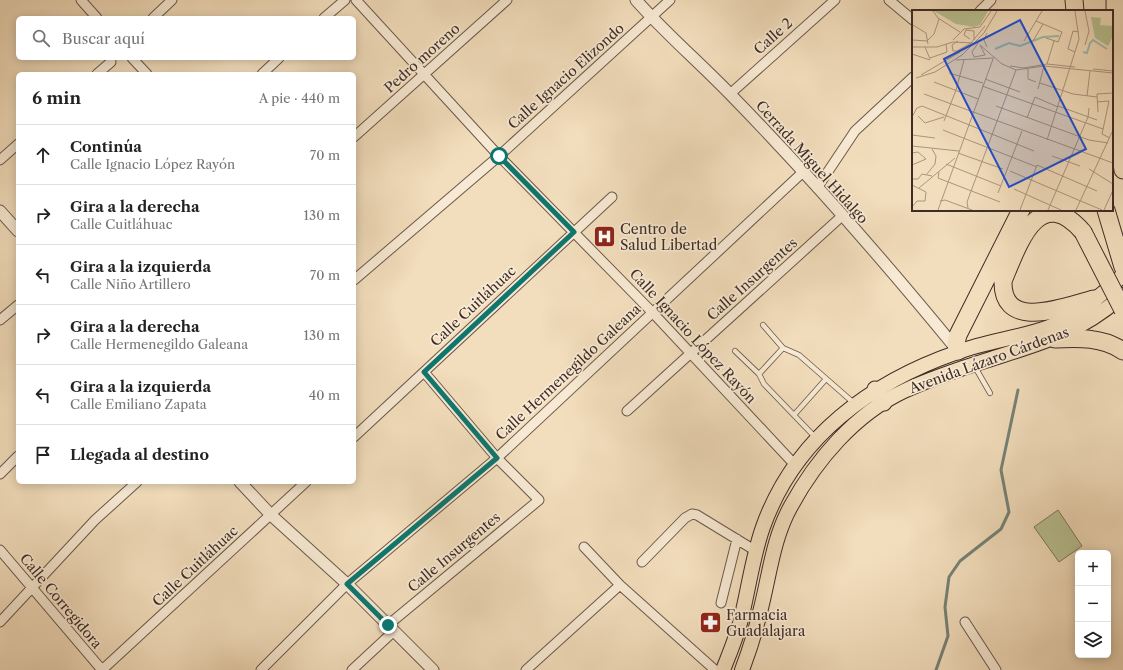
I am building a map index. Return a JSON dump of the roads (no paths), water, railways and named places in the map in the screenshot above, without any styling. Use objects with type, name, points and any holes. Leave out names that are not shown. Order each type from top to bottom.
[{"type":"highway","points":[[1074,0],[1075,10]]},
{"type":"highway","points":[[1115,0],[1116,121],[1123,170]]},
{"type":"highway","points":[[958,351],[956,343],[958,335],[1020,211]]},
{"type":"highway","points":[[1106,211],[1123,267]]},
{"type":"highway","points":[[1094,299],[1042,313],[1027,312],[1016,308],[1007,300],[1003,288],[1003,281],[1026,228],[1037,218],[1049,214],[1062,215],[1073,220],[1083,232],[1120,303]]},
{"type":"highway","points":[[1055,338],[1098,340],[1115,346],[1123,352]]},
{"type":"highway","points":[[875,389],[884,403]]},
{"type":"main road","name":"Avenida Lázaro Cárdenas","points":[[723,670],[742,617],[756,550],[774,500],[795,465],[817,439],[855,404],[875,389],[958,351],[1048,327],[1074,315],[1109,288],[1123,275]]},
{"type":"main road","name":"Avenida Lázaro Cárdenas","points":[[742,670],[762,606],[781,526],[790,506],[802,486],[831,448],[850,429],[884,403],[923,383],[974,364],[1055,338],[1084,325],[1120,303]]},
{"type":"street","points":[[81,0],[95,16]]},
{"type":"street","points":[[154,16],[172,0]]},
{"type":"street","points":[[326,16],[344,0]]},
{"type":"street","name":"Calle Ignacio López Rayón","points":[[356,0],[499,156],[653,313],[795,465]]},
{"type":"street","name":"Pedro moreno","points":[[356,135],[507,0]]},
{"type":"street","name":"Cerrada Miguel Hidalgo","points":[[636,0],[651,18],[730,94],[803,172],[958,351]]},
{"type":"street","name":"Calle Ignacio Elizondo","points":[[356,278],[499,156],[670,0]]},
{"type":"street","name":"Calle 2","points":[[730,94],[835,0]]},
{"type":"street","points":[[889,0],[912,19]]},
{"type":"street","points":[[981,10],[991,0]]},
{"type":"street","points":[[134,60],[144,72]]},
{"type":"street","points":[[264,72],[278,60]]},
{"type":"street","points":[[99,72],[111,62]]},
{"type":"street","points":[[817,188],[855,131],[912,78]]},
{"type":"street","points":[[0,160],[16,146]]},
{"type":"street","name":"Calle Hermenegildo Galeana","points":[[261,670],[347,584],[497,458],[803,172]]},
{"type":"street","name":"Calle Cuitláhuac","points":[[356,435],[612,197]]},
{"type":"street","points":[[0,211],[16,229]]},
{"type":"street","name":"Calle Insurgentes","points":[[627,411],[842,216]]},
{"type":"street","points":[[0,320],[16,307]]},
{"type":"street","points":[[424,372],[497,458]]},
{"type":"street","points":[[0,474],[16,458]]},
{"type":"street","name":"Calle Insurgentes","points":[[352,670],[391,628],[539,500],[497,458]]},
{"type":"street","points":[[0,622],[30,588],[95,520],[135,484]]},
{"type":"street","points":[[242,484],[270,515],[347,584],[433,670]]},
{"type":"street","name":"Calle Cuitláhuac","points":[[102,670],[304,484]]},
{"type":"street","points":[[642,562],[686,518],[692,514],[697,515],[756,550]]},
{"type":"street","points":[[721,602],[737,539]]},
{"type":"street","points":[[584,547],[620,585],[715,670]]},
{"type":"street","name":"Calle Corregidora","points":[[0,550],[30,588],[102,670]]},
{"type":"street","points":[[526,670],[620,585]]},
{"type":"street","points":[[965,622],[996,670]]},
{"type":"lane","points":[[763,325],[783,348],[799,355],[855,404]]},
{"type":"lane","points":[[759,374],[783,348]]},
{"type":"lane","points":[[735,351],[759,374],[764,384],[817,439]]},
{"type":"lane","points":[[974,364],[990,393]]},
{"type":"lane","points":[[794,415],[826,379]]},
{"type":"waterway","points":[[936,670],[948,636],[945,607],[949,577],[960,561],[1001,529],[1009,512],[1001,470],[1018,390]]},
{"type":"place","name":"Centro de Salud Libertad","points":[[605,237]]},
{"type":"place","name":"Farmacia Guadalajara","points":[[710,623]]}]
